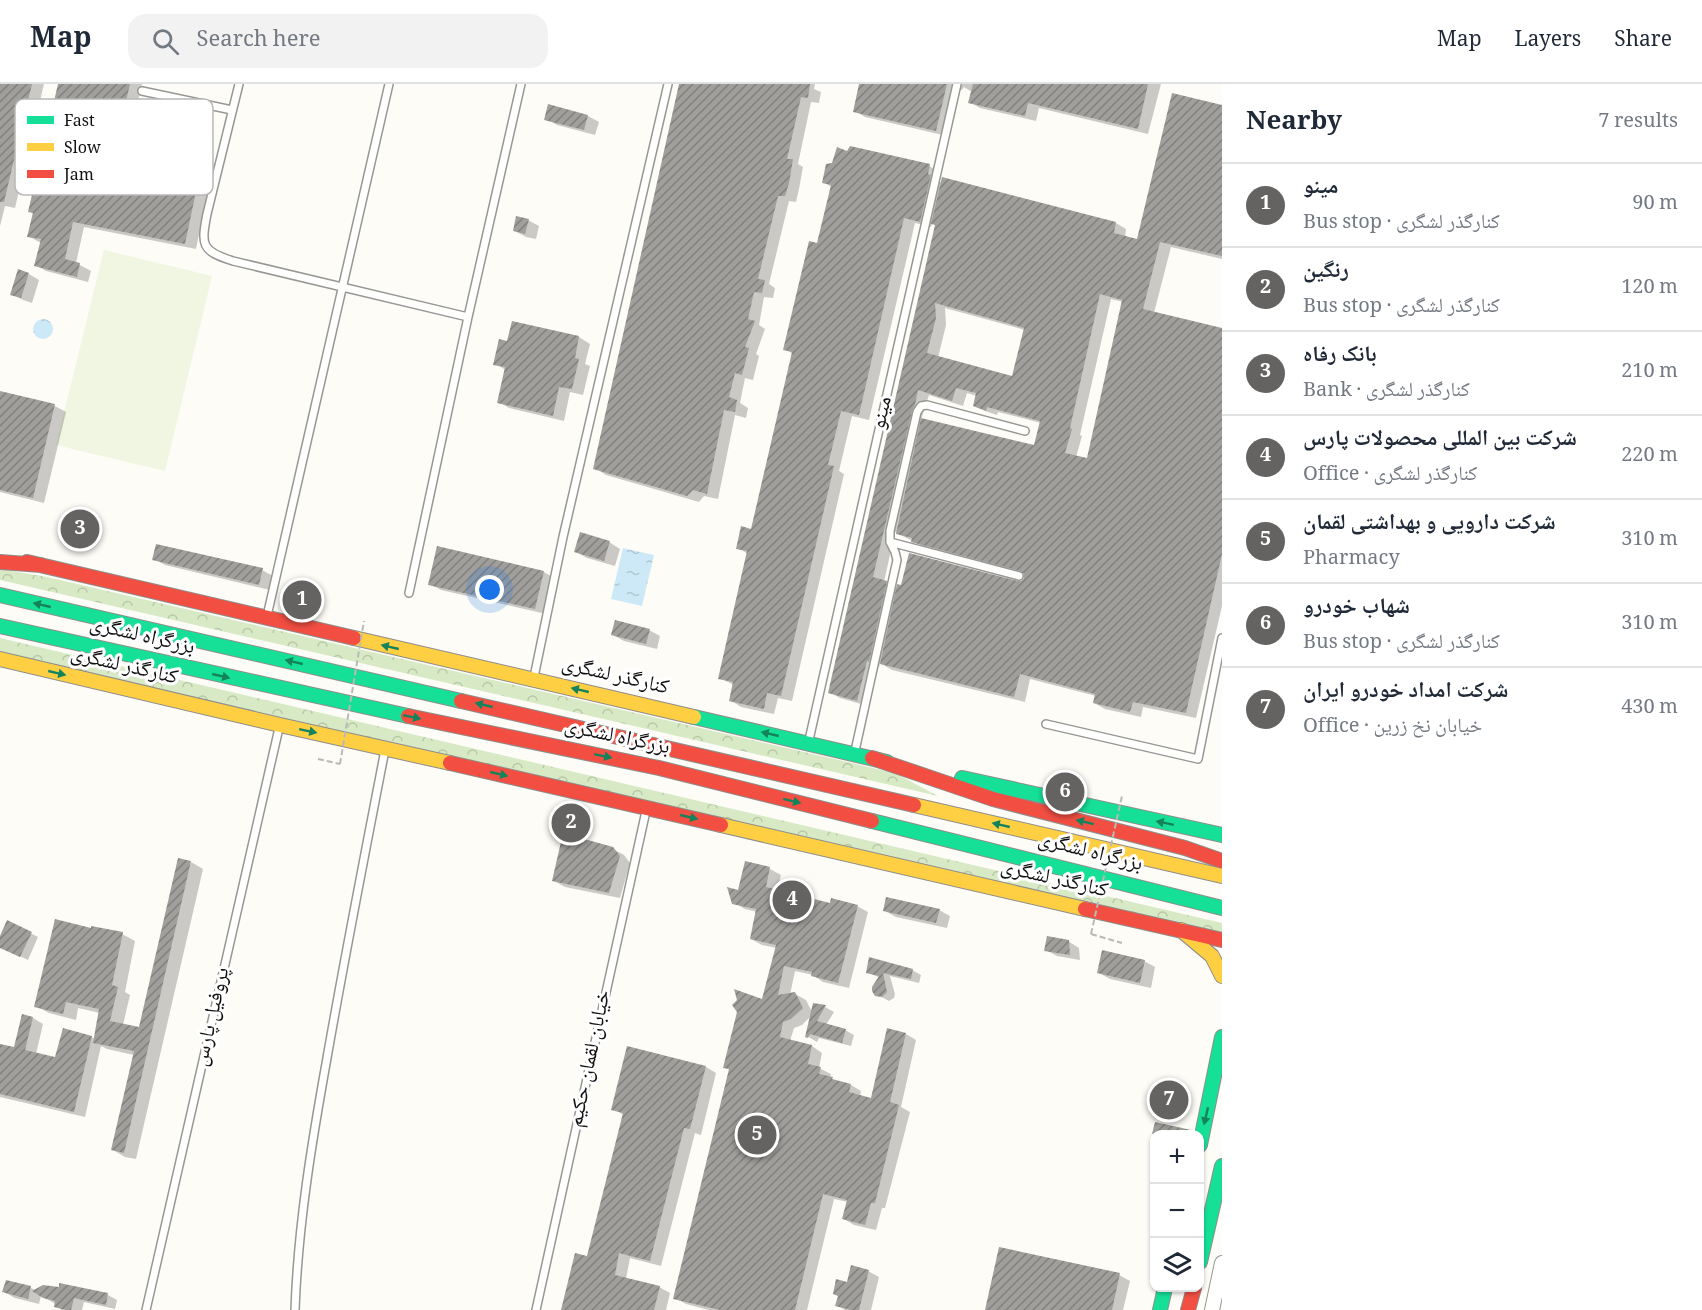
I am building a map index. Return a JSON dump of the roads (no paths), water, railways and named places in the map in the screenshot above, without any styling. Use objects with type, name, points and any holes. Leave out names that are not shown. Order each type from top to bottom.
[{"type":"main road","name":"کنارگذر لشگری","points":[[0,555],[854,754],[1222,835]]},
{"type":"main road","points":[[0,562],[41,565]]},
{"type":"main road","name":"بزرگراه لشگری","points":[[0,595],[1222,876]]},
{"type":"main road","name":"بزرگراه لشگری","points":[[0,626],[325,699],[659,768],[1222,908]]},
{"type":"main road","name":"کنارگذر لشگری","points":[[0,659],[1222,940]]},
{"type":"main road","points":[[872,758],[993,799],[1185,848],[1222,861]]},
{"type":"main road","points":[[1181,930],[1212,957],[1222,976]]},
{"type":"main road","points":[[1203,1130],[1222,1036]]},
{"type":"main road","points":[[1213,1087],[1222,1059]]},
{"type":"main road","points":[[1204,1245],[1222,1166]]},
{"type":"main road","points":[[1160,1310],[1165,1292]]},
{"type":"main road","points":[[1188,1310],[1193,1292]]},
{"type":"street","points":[[1212,1310],[1222,1263]]},
{"type":"lane","points":[[213,189],[239,84]]},
{"type":"lane","points":[[266,618],[389,84]]},
{"type":"lane","points":[[408,593],[521,84]]},
{"type":"lane","points":[[533,679],[563,537],[668,84]]},
{"type":"lane","name":"مینو","points":[[808,743],[957,84]]},
{"type":"lane","points":[[142,91],[180,99]]},
{"type":"lane","points":[[213,106],[232,110]]},
{"type":"lane","points":[[212,195],[203,243],[217,256],[468,317]]},
{"type":"lane","points":[[854,754],[897,560],[890,542],[890,531],[917,412],[921,406],[927,405],[1025,431]]},
{"type":"lane","points":[[890,542],[1019,576]]},
{"type":"lane","points":[[1046,724],[1198,759],[1222,638]]},
{"type":"lane","name":"پروفیل پارس","points":[[146,1310],[280,725]]},
{"type":"lane","points":[[295,1310],[297,1264],[314,1129],[344,958],[386,748]]},
{"type":"lane","name":"خیابان لقمان حکیم","points":[[536,1310],[647,808]]},
{"type":"water","points":[[43,319],[50,322],[53,329],[50,336],[43,339],[36,336],[33,329],[36,322]]},
{"type":"water","points":[[623,548],[654,555],[642,606],[611,599]]},
{"type":"place","name":"بانک رفاه","points":[[80,529]]},
{"type":"place","name":"مینو","points":[[302,600]]},
{"type":"place","name":"شهاب خودرو","points":[[1065,792]]},
{"type":"place","name":"رنگین","points":[[571,823]]},
{"type":"place","name":"شرکت بین المللی محصولات پارس","points":[[792,900]]},
{"type":"place","name":"شرکت امداد خودرو ایران","points":[[1169,1100]]},
{"type":"place","name":"شرکت دارویی و بهداشتی لقمان","points":[[757,1135]]}]
